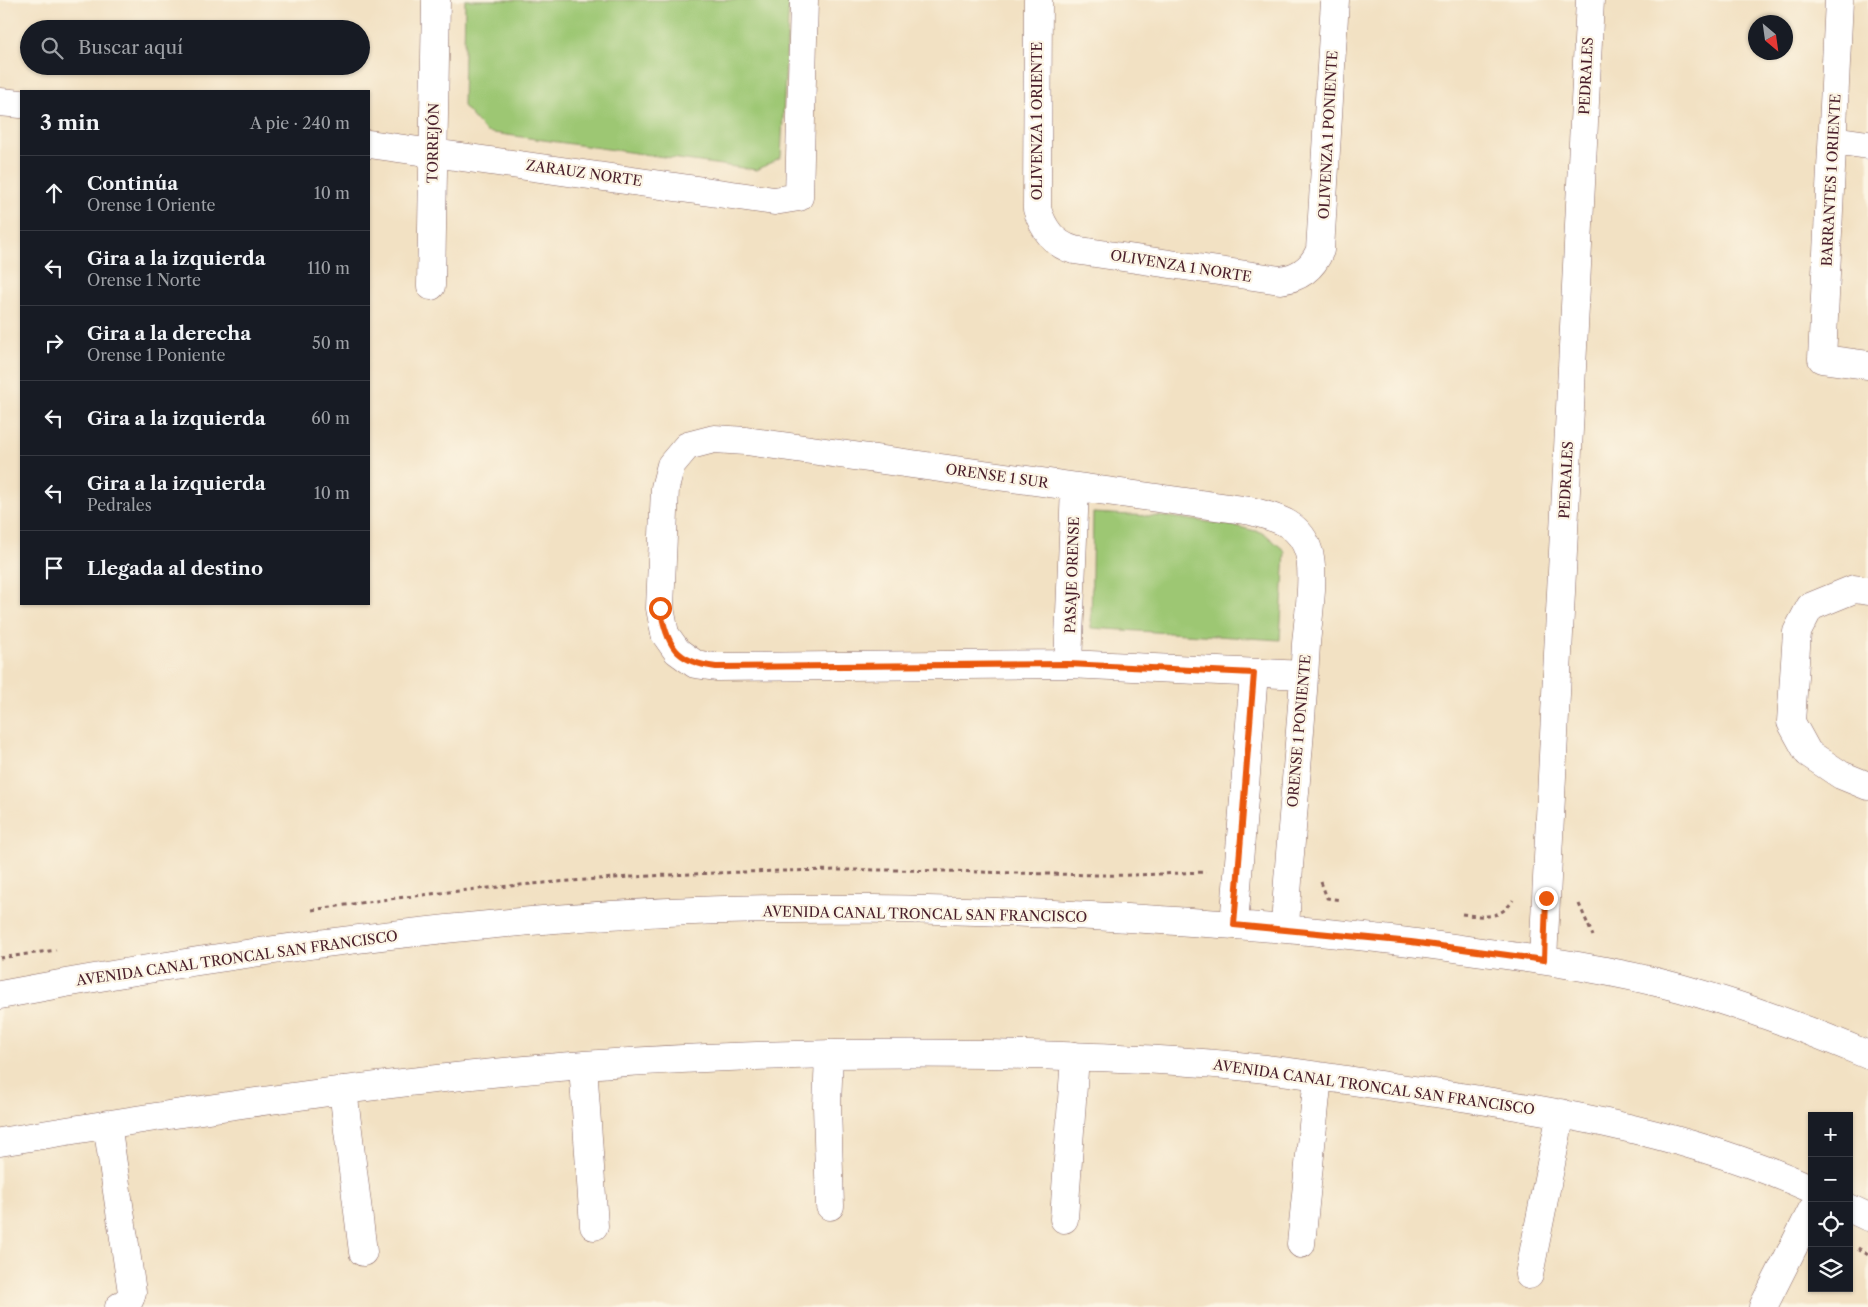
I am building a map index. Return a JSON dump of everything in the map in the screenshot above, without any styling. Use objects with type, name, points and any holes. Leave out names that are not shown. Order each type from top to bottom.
[{"type":"street","name":"TORREJÓN","points":[[431,286],[436,0]]},
{"type":"street","name":"ZARAUZ NORTE","points":[[370,144],[432,151],[774,201],[799,197],[804,0]]},
{"type":"street","name":"OLIVENZA 1 ORIENTE","points":[[1038,0],[1037,208],[1044,227],[1053,238]]},
{"type":"street","name":"OLIVENZA 1 PONIENTE","points":[[1310,266],[1320,250],[1322,235],[1335,0]]},
{"type":"street","name":"PEDRALES","points":[[1544,960],[1590,0]]},
{"type":"street","name":"BARRANTES 1 ORIENTE","points":[[1839,0],[1822,359],[1868,365]]},
{"type":"street","points":[[0,102],[20,104]]},
{"type":"street","points":[[1833,140],[1868,145]]},
{"type":"street","name":"OLIVENZA 1 NORTE","points":[[1053,238],[1058,243],[1074,250],[1280,280],[1301,274],[1310,266]]},
{"type":"street","name":"ORENSE 1 SUR","points":[[1068,664],[716,667],[695,664],[677,651],[666,634],[660,608],[665,498],[671,465],[687,446],[714,439],[746,442],[1252,511],[1284,519],[1301,536]]},
{"type":"street","name":"PASAJE ORENSE","points":[[1068,664],[1075,487]]},
{"type":"street","name":"ORENSE 1 PONIENTE","points":[[1286,928],[1288,870],[1304,675],[1310,573],[1309,553],[1301,536]]},
{"type":"street","points":[[1868,591],[1854,589],[1810,607],[1797,632],[1791,722],[1808,753],[1841,775],[1868,786]]},
{"type":"street","points":[[1068,664],[1304,675]]},
{"type":"street","points":[[1234,925],[1254,673]]},
{"type":"street","name":"AVENIDA CANAL TRONCAL SAN FRANCISCO","points":[[0,995],[90,978],[353,938],[559,919],[694,913],[925,911],[1078,915],[1286,928],[1411,942],[1544,960],[1612,972],[1679,988],[1787,1022],[1868,1055]]},
{"type":"street","name":"AVENIDA CANAL TRONCAL SAN FRANCISCO","points":[[0,1142],[106,1124],[343,1090],[583,1065],[706,1057],[829,1054],[1075,1056],[1237,1066],[1501,1102],[1625,1127],[1720,1153],[1808,1187]]},
{"type":"street","points":[[829,1054],[827,1106],[830,1206]]},
{"type":"street","points":[[1064,1219],[1075,1056]]},
{"type":"street","points":[[583,1065],[594,1226]]},
{"type":"street","points":[[1301,1244],[1318,1076]]},
{"type":"street","points":[[343,1090],[363,1252]]},
{"type":"street","points":[[1529,1275],[1561,1113]]},
{"type":"street","points":[[106,1124],[132,1292],[130,1299],[119,1307]]},
{"type":"street","points":[[1853,1210],[1868,1217]]},
{"type":"street","points":[[1763,1307],[1808,1218]]},
{"type":"path","points":[[1288,870],[1315,869],[1328,898],[1347,900]]},
{"type":"path","points":[[1461,914],[1490,918],[1509,908],[1516,895]]},
{"type":"green space","points":[[465,0],[789,0],[781,157],[757,170],[486,132],[463,106]]},
{"type":"green space","points":[[1093,513],[1169,517],[1231,525],[1264,533],[1285,551],[1280,640],[1091,628]]},
{"type":"route","points":[[660,608],[666,634],[677,651],[695,664],[716,667],[1068,664],[1254,673],[1234,925],[1286,928],[1411,942],[1544,960],[1546,898]]}]
